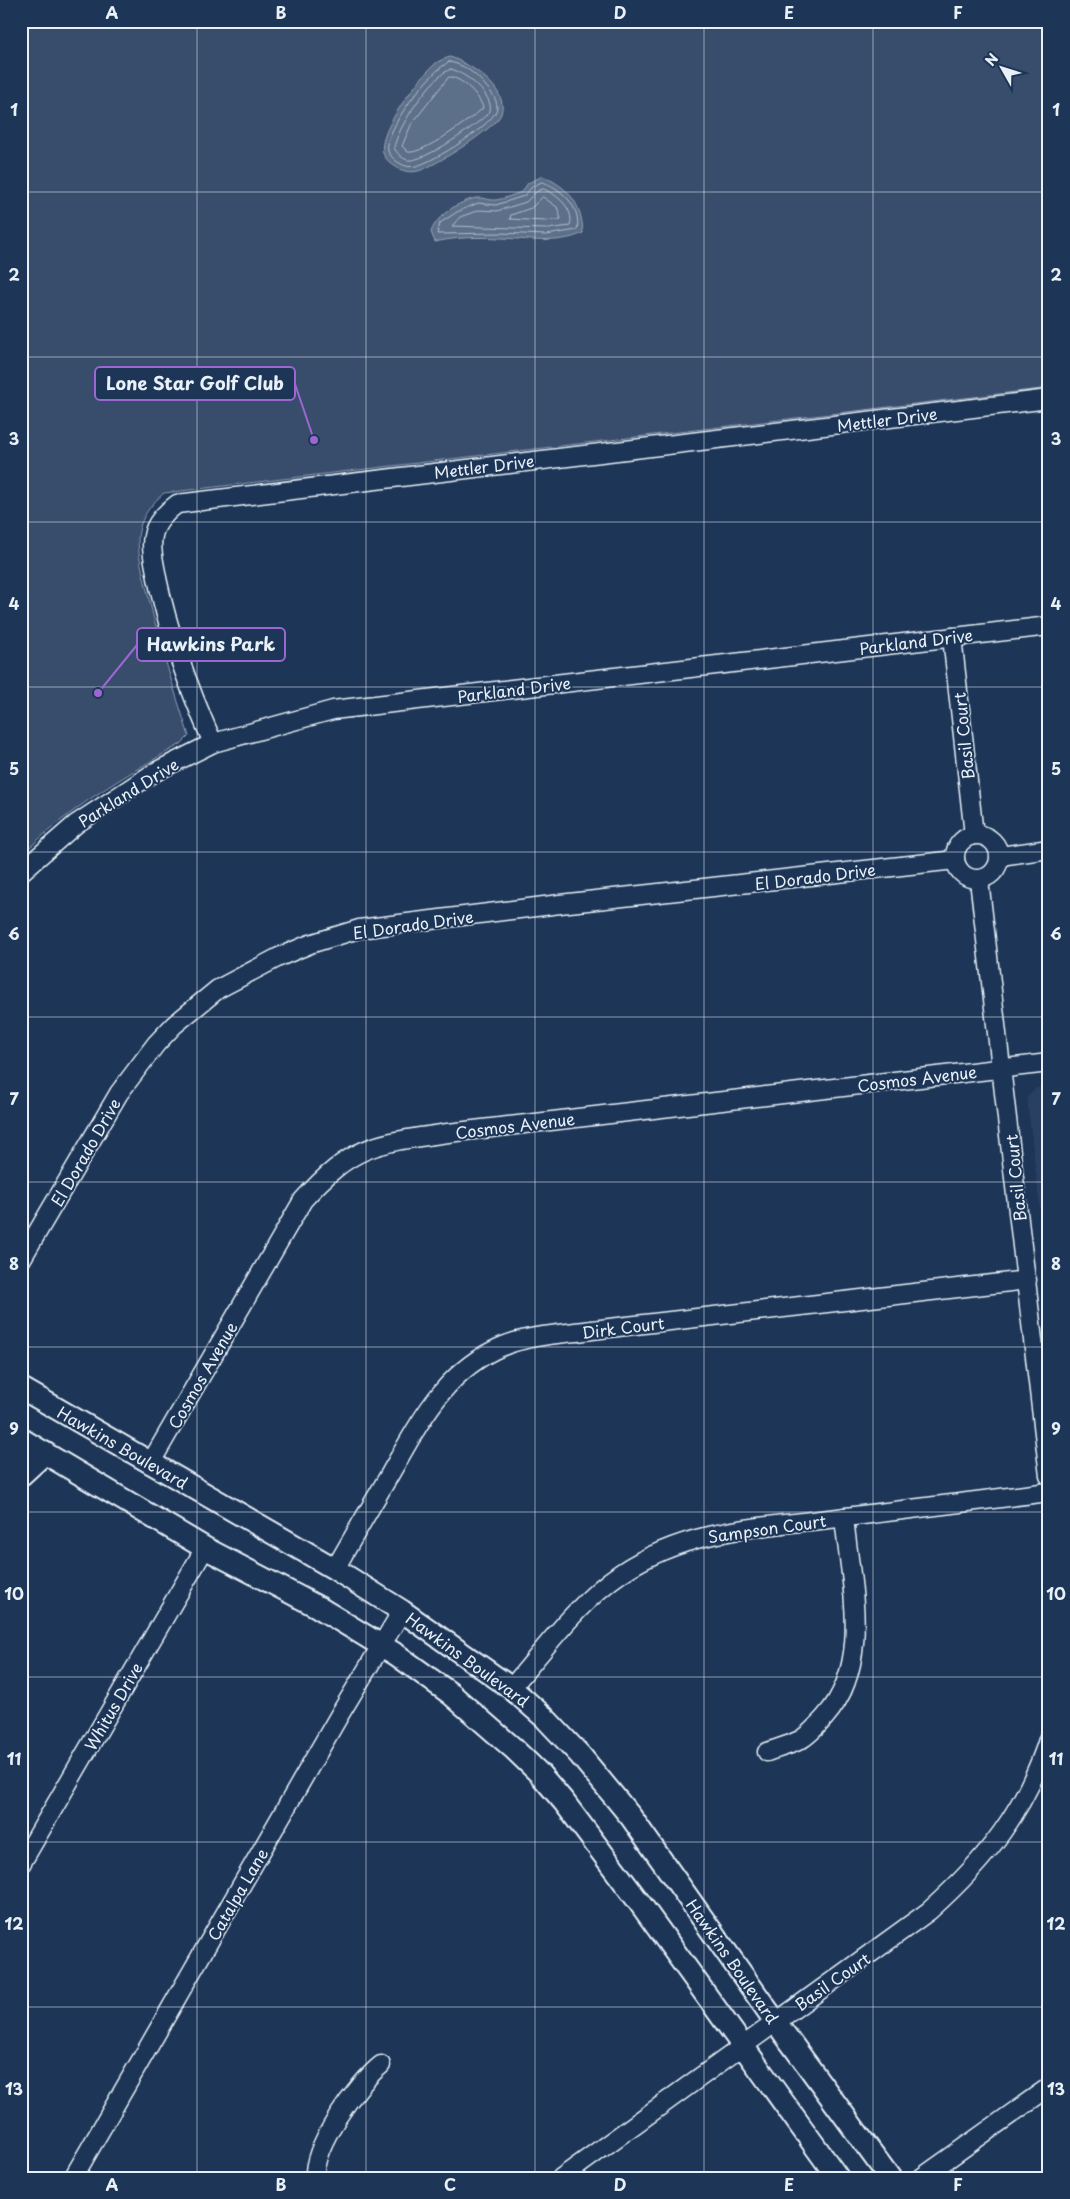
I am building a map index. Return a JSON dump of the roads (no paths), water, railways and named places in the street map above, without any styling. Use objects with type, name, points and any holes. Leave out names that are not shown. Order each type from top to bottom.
[{"type":"main road","name":"Hawkins Boulevard","points":[[21,1388],[335,1569],[402,1611],[511,1688],[544,1717],[580,1756],[631,1817],[775,2021],[890,2178]]},
{"type":"main road","points":[[21,1439],[205,1548],[302,1598],[382,1646],[451,1694],[540,1774],[639,1902],[838,2178]]},
{"type":"main road","points":[[21,1475],[45,1453]]},
{"type":"street","name":"Mettler Drive","points":[[214,743],[177,657],[153,558],[152,537],[169,510],[177,504],[1049,400]]},
{"type":"street","name":"Parkland Drive","points":[[21,872],[76,824],[155,772],[214,743],[333,710],[1049,626]]},
{"type":"street","name":"Basil Court","points":[[952,637],[974,835]]},
{"type":"street","points":[[974,835],[983,836],[991,840],[1000,856],[994,872],[979,880],[963,875],[955,860],[959,844],[974,835]]},
{"type":"street","points":[[1000,856],[1049,849]]},
{"type":"street","name":"El Dorado Drive","points":[[21,1260],[119,1092],[156,1044],[174,1025],[218,989],[280,957],[310,944],[360,929],[560,904],[955,860]]},
{"type":"street","name":"Basil Court","points":[[979,880],[1027,1280],[1046,1418],[1049,1476]]},
{"type":"street","name":"Cosmos Avenue","points":[[150,1464],[303,1200],[324,1177],[369,1147],[385,1142],[448,1133],[1049,1063]]},
{"type":"street","name":"Dirk Court","points":[[335,1569],[430,1404],[463,1370],[483,1355],[504,1345],[527,1339],[592,1330],[1027,1280]]},
{"type":"street","name":"Sampson Court","points":[[511,1688],[593,1595],[621,1573],[683,1542],[718,1532],[1049,1492]]},
{"type":"street","points":[[767,1752],[800,1740],[816,1727],[831,1710],[852,1665],[855,1618],[844,1517]]},
{"type":"street","name":"Whitus Drive","points":[[21,1864],[205,1548]]},
{"type":"street","name":"Catalpa Lane","points":[[72,2178],[340,1714],[402,1611]]},
{"type":"street","name":"Basil Court","points":[[561,2178],[929,1911],[961,1882],[991,1848],[1016,1813],[1042,1759],[1049,1737]]},
{"type":"street","points":[[315,2178],[315,2166],[321,2148],[355,2090],[381,2065]]},
{"type":"street","points":[[921,2178],[1049,2086]]},
{"type":"water","points":[[450,57],[467,65],[486,78],[500,95],[501,114],[489,128],[454,152],[424,169],[407,172],[394,166],[384,156],[383,143],[386,132],[401,105],[420,80],[436,63]]},
{"type":"water","points":[[543,176],[560,186],[577,205],[583,233],[574,237],[554,240],[476,238],[435,242],[431,232],[434,226],[443,215],[455,206],[476,198],[494,200],[506,198],[522,192],[528,183]]},
{"type":"place","name":"Lone Star Golf Club","points":[[314,440]]},
{"type":"place","name":"Hawkins Park","points":[[98,693]]}]
